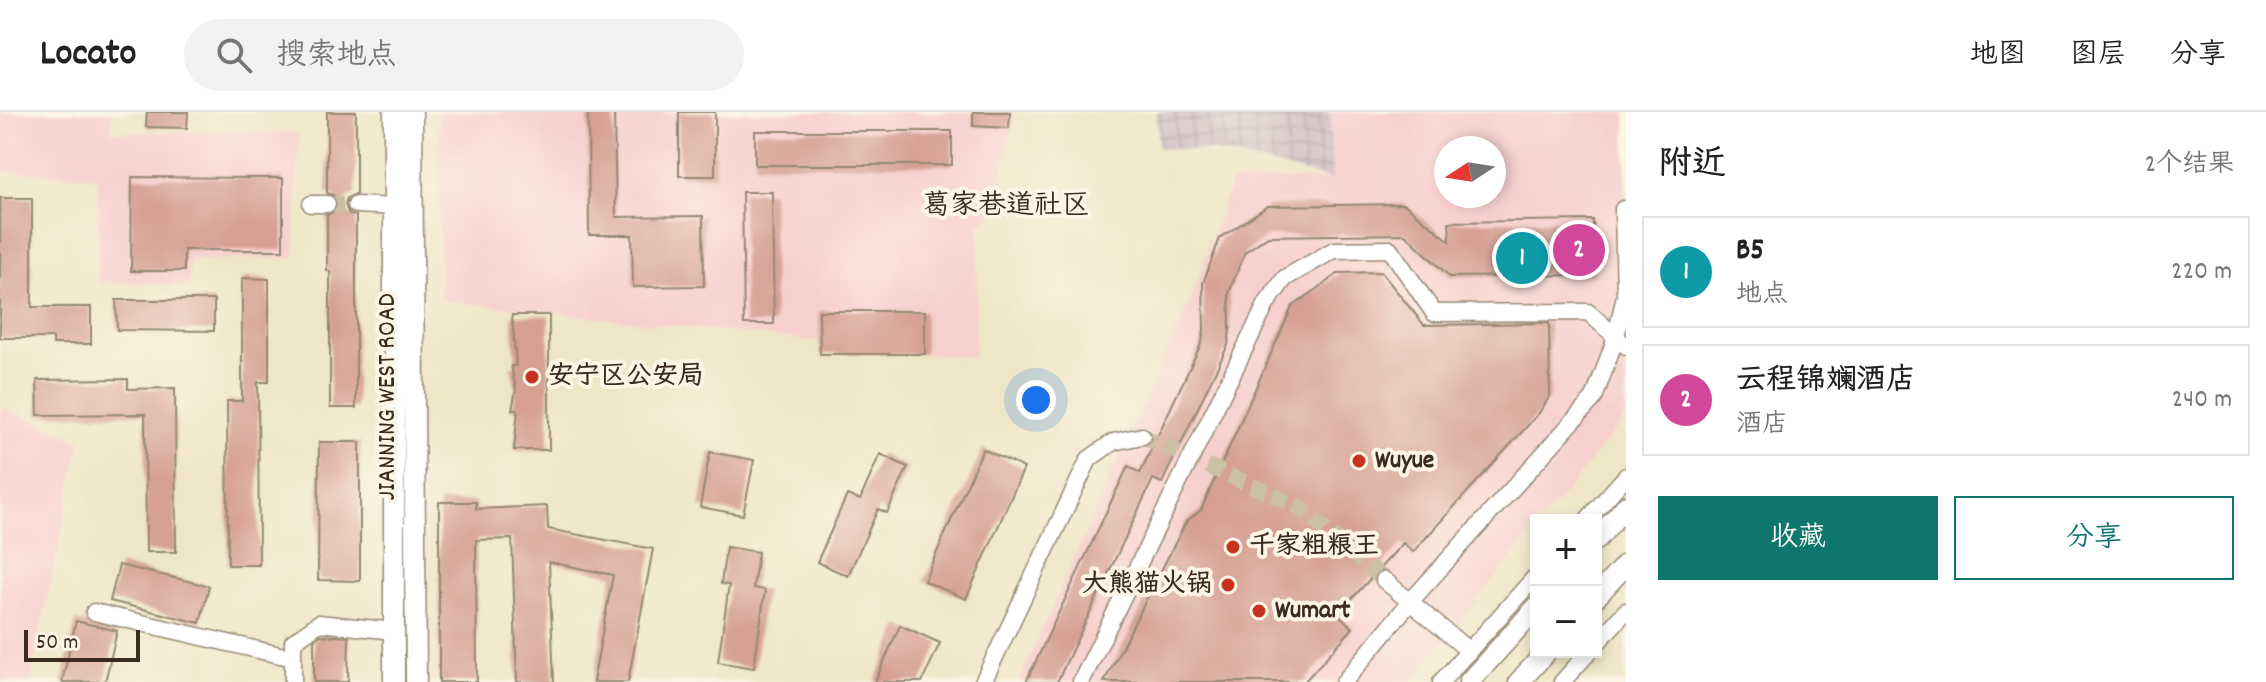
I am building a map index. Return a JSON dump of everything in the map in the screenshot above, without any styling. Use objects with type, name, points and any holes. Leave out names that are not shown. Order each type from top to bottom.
[{"type":"main road","name":"JIANNING WEST ROAD","points":[[394,112],[394,682]]},
{"type":"main road","name":"JIANNING WEST ROAD","points":[[412,112],[416,682]]},
{"type":"main road","points":[[1602,533],[1626,506]]},
{"type":"main road","points":[[1602,590],[1626,564]]},
{"type":"main road","points":[[1469,682],[1530,615]]},
{"type":"main road","points":[[1519,682],[1541,658]]},
{"type":"street","points":[[356,205],[394,207]]},
{"type":"street","points":[[1344,682],[1410,602],[1594,398],[1621,341],[1625,295],[1623,209]]},
{"type":"street","points":[[1081,682],[1267,303],[1285,278],[1334,250],[1390,249],[1434,313],[1588,312],[1621,341]]},
{"type":"street","points":[[983,682],[1089,459],[1113,442],[1142,436]]},
{"type":"street","points":[[1592,514],[1626,476]]},
{"type":"street","points":[[1384,580],[1469,651]]},
{"type":"street","points":[[1441,682],[1530,583]]},
{"type":"street","points":[[1602,637],[1626,611]]},
{"type":"street","points":[[94,612],[293,658]]},
{"type":"street","points":[[293,682],[293,642],[319,623],[394,631]]},
{"type":"street","points":[[1562,682],[1584,658]]},
{"type":"shaded area","points":[[0,112],[112,112],[112,132],[299,132],[295,258],[190,260],[189,285],[97,282],[98,177],[0,171]]},
{"type":"shaded area","points":[[439,112],[1015,112],[994,215],[980,223],[974,356],[957,357],[440,300]]},
{"type":"shaded area","points":[[1157,112],[1330,112],[1332,179],[1213,151],[1158,148]]},
{"type":"shaded area","points":[[1330,112],[1626,112],[1626,417],[1548,514],[1530,514],[1530,535],[1411,682],[1018,682],[1191,299],[1231,181],[1331,179]]},
{"type":"shaded area","points":[[0,406],[81,441],[30,682],[0,682]]},
{"type":"building","points":[[147,112],[188,112],[187,128],[146,127]]},
{"type":"building","points":[[327,112],[356,112],[356,194],[347,198],[345,205],[349,214],[356,216],[356,408],[330,408],[327,215],[336,210],[338,203],[333,195],[327,193]]},
{"type":"building","points":[[588,112],[614,112],[616,217],[703,216],[704,286],[633,287],[632,235],[589,235]]},
{"type":"building","points":[[679,112],[715,112],[715,176],[679,176]]},
{"type":"building","points":[[973,112],[1010,112],[1009,128],[973,126]]},
{"type":"building","points":[[755,131],[952,131],[952,165],[755,165]]},
{"type":"building","points":[[132,177],[283,178],[283,250],[184,250],[184,271],[131,271]]},
{"type":"building","points":[[742,192],[772,192],[774,324],[744,324]]},
{"type":"building","points":[[0,198],[32,198],[32,307],[91,307],[91,344],[53,344],[53,338],[0,338]]},
{"type":"building","points":[[1404,204],[1450,241],[1449,222],[1593,220],[1594,275],[1450,277],[1405,234],[1268,236],[1245,252],[1229,293],[1228,345],[1162,483],[1153,479],[1057,682],[1026,682],[1128,466],[1140,473],[1202,342],[1203,283],[1220,238],[1268,206]]},
{"type":"building","name":"Wuyue","points":[[1381,272],[1424,325],[1549,323],[1550,396],[1539,413],[1413,552],[1403,543],[1338,614],[1353,628],[1304,682],[1104,682],[1186,522],[1201,510],[1292,307],[1339,273]]},
{"type":"building","points":[[242,278],[269,279],[269,382],[258,382],[259,565],[228,565],[227,401],[242,401]]},
{"type":"building","points":[[116,300],[214,300],[214,331],[117,330]]},
{"type":"building","points":[[819,311],[925,311],[925,354],[820,354]]},
{"type":"building","name":"安宁区公安局","points":[[512,315],[549,315],[549,450],[514,450],[518,410],[512,410],[516,389],[511,366],[516,366]]},
{"type":"building","points":[[128,379],[128,389],[175,388],[176,552],[146,552],[145,414],[38,415],[37,380]]},
{"type":"building","points":[[319,442],[360,442],[360,581],[318,580]]},
{"type":"building","points":[[983,449],[1024,468],[966,599],[924,581]]},
{"type":"building","points":[[710,452],[754,460],[743,515],[700,507]]},
{"type":"building","points":[[880,454],[908,467],[887,513],[878,509],[848,576],[817,562],[847,495],[860,500]]},
{"type":"building","points":[[439,502],[476,502],[476,509],[547,506],[548,529],[653,549],[628,682],[593,682],[613,575],[549,562],[554,682],[517,682],[512,539],[476,540],[477,682],[439,682]]},
{"type":"building","points":[[726,547],[758,552],[753,588],[765,590],[754,668],[718,662],[729,585],[721,584]]},
{"type":"building","points":[[119,565],[209,586],[200,623],[110,601]]},
{"type":"building","points":[[76,621],[117,631],[105,682],[62,682]]},
{"type":"building","points":[[900,625],[940,643],[922,682],[875,682]]},
{"type":"building","points":[[321,635],[349,637],[348,682],[314,682],[314,640]]},
{"type":"tunnel","points":[[327,204],[356,205]]},
{"type":"tunnel","points":[[1142,436],[1299,507],[1384,580]]},
{"type":"place","name":"云程锦斓酒店","points":[[1579,250]]},
{"type":"place","name":"B5","points":[[1522,258]]},
{"type":"place","name":"安宁区公安局","points":[[532,377]]},
{"type":"place","name":"Wuyue","points":[[1359,461]]},
{"type":"place","name":"千家粗粮王","points":[[1233,547]]},
{"type":"place","name":"大熊猫火锅","points":[[1228,585]]},
{"type":"place","name":"Wumart","points":[[1259,611]]},
{"type":"district","name":"葛家巷道社区","points":[[1006,208]]}]
